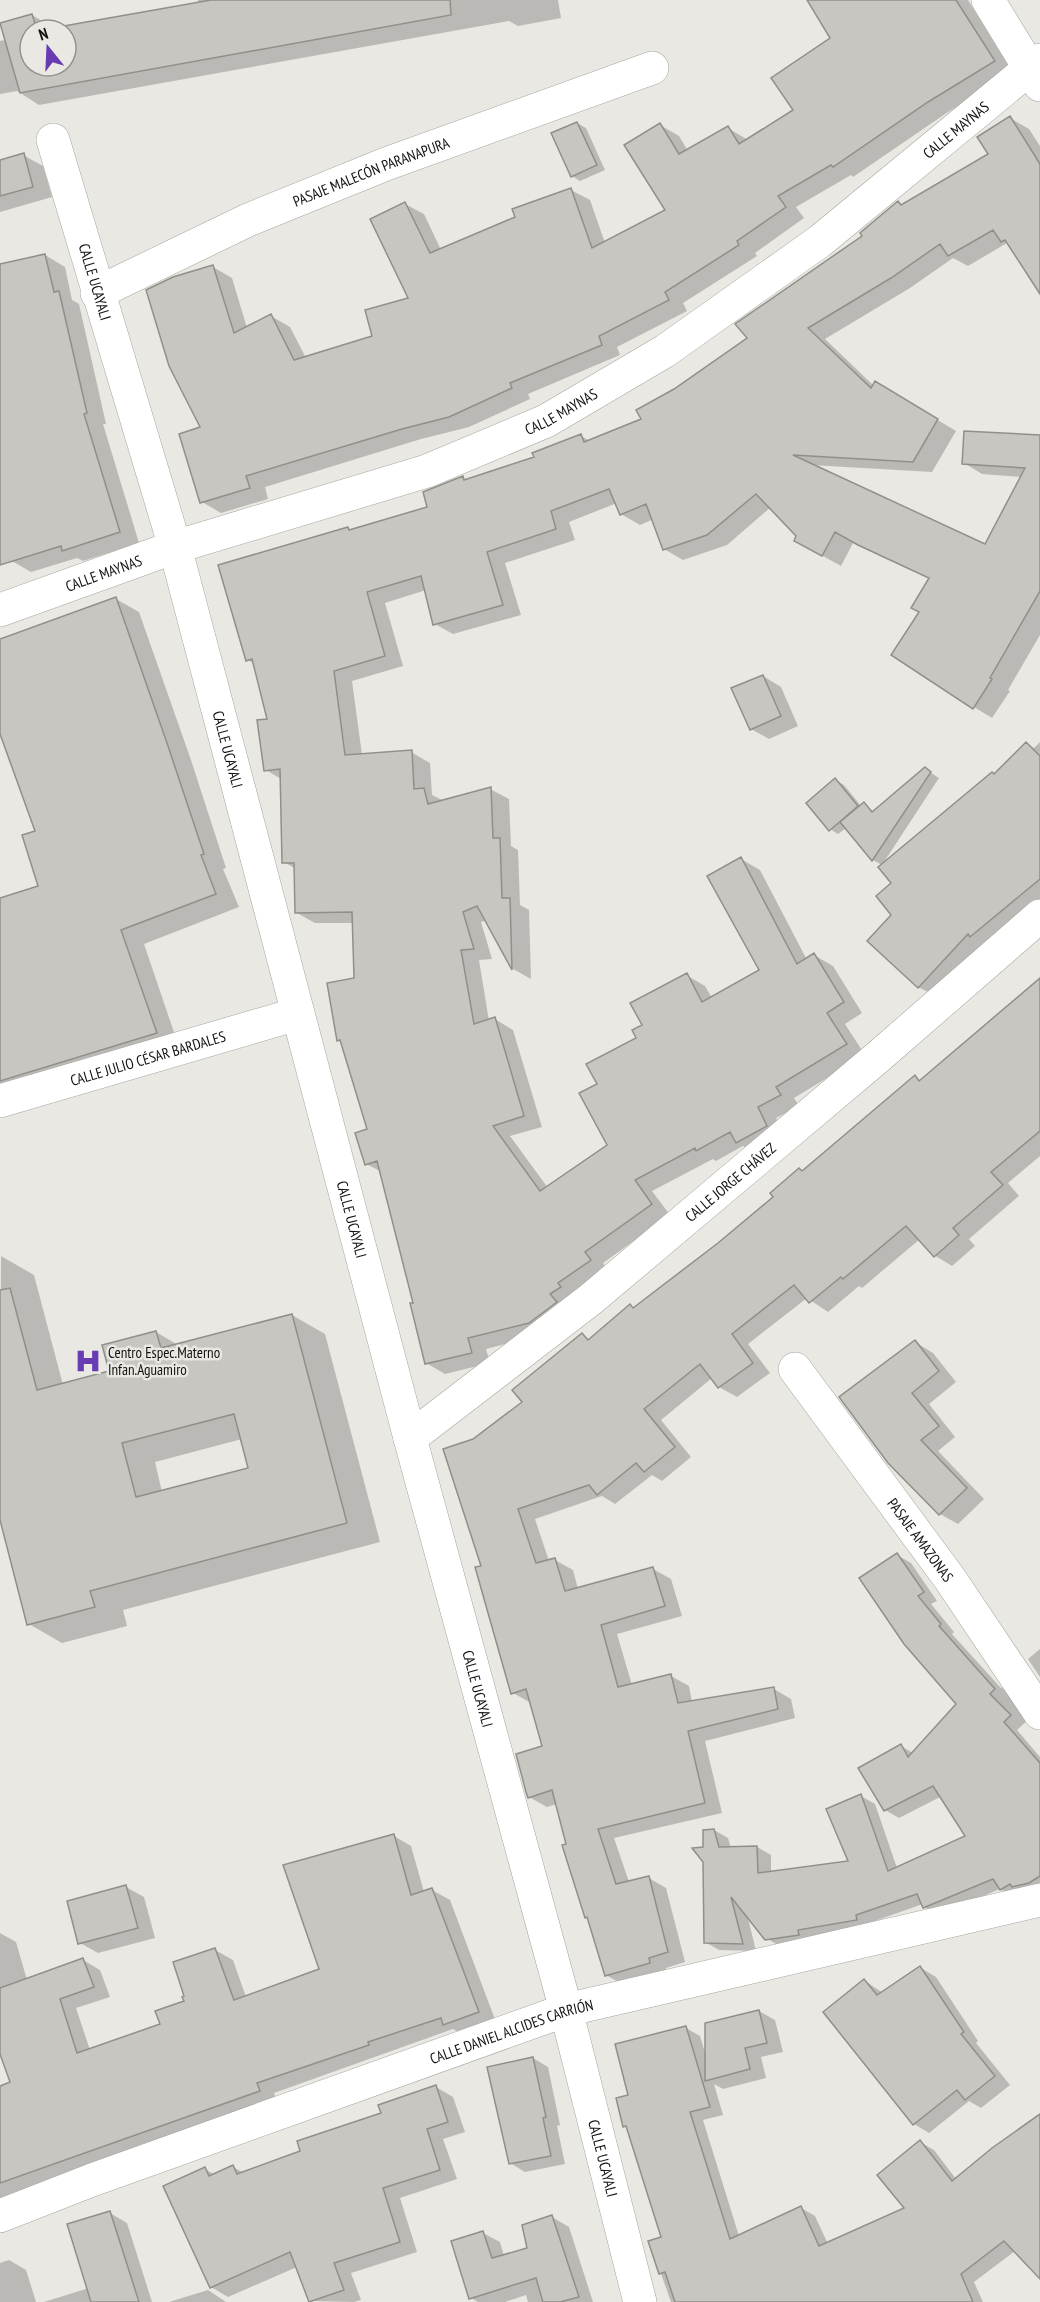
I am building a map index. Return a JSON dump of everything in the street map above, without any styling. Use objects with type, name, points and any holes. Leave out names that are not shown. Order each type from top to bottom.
[{"type":"street","points":[[988,0],[1036,71]]},
{"type":"street","name":"PASAJE MALECÓN PARANAPURA","points":[[98,293],[248,220],[386,164],[652,68]]},
{"type":"street","name":"CALLE MAYNAS","points":[[0,610],[175,547],[427,471],[546,421],[665,351],[820,241],[1036,71]]},
{"type":"street","name":"CALLE UCAYALI","points":[[53,140],[175,547],[410,1438],[567,2010],[640,2302]]},
{"type":"street","name":"CALLE JORGE CHÁVEZ","points":[[410,1438],[591,1299],[869,1065],[1040,916]]},
{"type":"street","name":"CALLE JULIO CÉSAR BARDALES","points":[[0,1101],[297,1014]]},
{"type":"street","name":"PASAJE AMAZONAS","points":[[795,1370],[950,1579],[1040,1713]]},
{"type":"street","name":"CALLE DANIEL ALCIDES CARRIÓN","points":[[0,2216],[92,2180],[567,2010],[1040,1900]]},
{"type":"building","points":[[211,0],[450,0],[451,15],[20,93],[0,23],[32,14],[33,18],[18,18],[18,78],[78,78],[78,23]]},
{"type":"building","points":[[807,0],[956,0],[995,61],[928,102],[833,167],[831,165],[778,196],[786,207],[737,241],[739,245],[665,292],[669,300],[599,336],[602,345],[510,383],[512,388],[449,417],[246,476],[250,488],[200,503],[179,434],[200,427],[169,366],[146,290],[173,277],[213,265],[234,333],[271,314],[294,360],[372,336],[365,310],[408,298],[370,219],[405,202],[430,253],[515,217],[512,209],[571,188],[592,248],[665,210],[624,145],[660,123],[679,154],[728,126],[739,144],[793,110],[771,78],[830,38]]},
{"type":"building","points":[[1010,116],[1040,164],[1040,294],[1005,240],[1001,242],[993,230],[948,256],[940,244],[891,278],[808,328],[871,388],[875,381],[938,419],[913,462],[793,455],[985,544],[1025,468],[962,464],[964,431],[1040,435],[1040,591],[973,709],[891,655],[919,612],[911,608],[929,578],[835,532],[822,556],[794,541],[796,536],[756,494],[707,535],[663,550],[646,504],[620,515],[609,489],[551,511],[556,529],[487,552],[503,605],[433,625],[421,576],[367,592],[385,656],[334,671],[345,755],[412,750],[414,789],[424,788],[428,804],[491,787],[493,838],[500,838],[502,898],[510,898],[512,970],[477,906],[463,912],[474,949],[461,950],[474,1024],[495,1017],[524,1116],[493,1126],[540,1191],[607,1145],[579,1093],[597,1084],[586,1064],[636,1038],[632,1030],[642,1025],[630,1003],[687,973],[702,1002],[759,970],[707,876],[741,857],[797,964],[814,953],[844,1002],[827,1013],[847,1044],[776,1087],[781,1095],[758,1107],[767,1126],[736,1143],[730,1132],[635,1180],[652,1204],[585,1252],[591,1260],[558,1283],[561,1287],[550,1294],[557,1302],[529,1323],[468,1338],[472,1353],[425,1364],[410,1303],[413,1303],[377,1161],[365,1165],[355,1133],[367,1129],[340,1040],[337,1041],[327,983],[354,978],[352,912],[295,913],[294,863],[282,863],[280,769],[264,771],[257,720],[267,719],[252,659],[246,661],[218,565],[348,527],[349,530],[427,507],[423,492],[463,476],[464,480],[534,457],[532,453],[581,434],[584,442],[641,419],[636,410],[674,389],[747,338],[735,324],[862,236],[860,233],[898,201],[901,205],[988,154],[977,137]]},
{"type":"building","points":[[577,122],[597,165],[571,177],[551,133]]},
{"type":"building","points":[[24,153],[33,187],[0,196],[0,160]]},
{"type":"building","points":[[45,254],[54,292],[59,291],[87,413],[84,414],[120,532],[62,551],[61,546],[0,565],[0,264]]},
{"type":"building","points":[[116,597],[216,894],[121,930],[157,1033],[0,1081],[0,898],[38,886],[22,835],[35,831],[0,734],[0,639]]},
{"type":"building","points":[[763,675],[781,716],[750,730],[731,688]]},
{"type":"building","points":[[1026,742],[1040,756],[1040,879],[970,937],[968,934],[918,988],[867,941],[891,915],[876,896],[891,883],[878,867],[992,772],[994,774]]},
{"type":"building","points":[[925,767],[931,772],[872,861],[840,822],[864,802],[872,812]]},
{"type":"building","points":[[835,778],[858,806],[829,831],[806,803]]},
{"type":"building","points":[[1040,978],[1040,1131],[991,1172],[1003,1185],[953,1228],[959,1235],[934,1257],[906,1226],[843,1279],[841,1277],[809,1303],[794,1285],[732,1334],[753,1363],[718,1388],[700,1364],[644,1409],[675,1447],[644,1472],[636,1463],[597,1495],[589,1485],[518,1509],[536,1563],[555,1558],[565,1591],[653,1567],[665,1606],[601,1625],[618,1687],[671,1674],[678,1703],[774,1687],[778,1709],[688,1731],[705,1803],[598,1829],[616,1884],[649,1876],[668,1952],[649,1958],[650,1963],[605,1976],[562,1845],[566,1844],[552,1790],[528,1798],[526,1792],[516,1754],[542,1746],[526,1689],[511,1694],[475,1567],[481,1566],[443,1449],[473,1439],[522,1402],[512,1390],[582,1333],[588,1340],[630,1304],[633,1308],[718,1243],[773,1197],[770,1193],[799,1168],[802,1171],[915,1075],[919,1081]]},
{"type":"building","points":[[10,1288],[37,1390],[109,1371],[102,1345],[156,1331],[161,1348],[292,1314],[347,1523],[90,1591],[95,1607],[27,1625],[0,1520],[0,1290]],"holes":[[[234,1414],[248,1468],[136,1497],[122,1443]]]},
{"type":"building","points":[[915,1340],[939,1371],[912,1393],[939,1426],[921,1440],[967,1488],[939,1515],[888,1463],[839,1397]]},
{"type":"building","points":[[897,1553],[924,1592],[918,1596],[941,1624],[939,1626],[995,1689],[990,1694],[1011,1715],[1004,1722],[1040,1763],[1040,1876],[1029,1883],[1012,1887],[1010,1884],[1000,1890],[993,1879],[923,1908],[917,1894],[856,1915],[857,1920],[798,1930],[799,1935],[765,1940],[731,1897],[743,1944],[704,1943],[703,1862],[692,1848],[703,1847],[703,1830],[714,1829],[719,1847],[757,1846],[758,1873],[848,1861],[826,1809],[861,1794],[888,1871],[965,1836],[933,1786],[884,1811],[858,1768],[901,1744],[908,1757],[956,1704],[904,1644],[859,1578]]},
{"type":"building","points":[[394,1834],[411,1895],[432,1888],[479,2012],[443,2025],[441,2018],[368,2042],[369,2045],[257,2083],[260,2091],[0,2183],[0,2086],[10,2082],[0,2054],[0,1988],[83,1958],[94,1987],[60,1999],[77,2053],[160,2024],[155,2011],[184,2001],[173,1962],[215,1948],[234,2000],[319,1969],[283,1865]]},
{"type":"building","points":[[126,1885],[138,1928],[78,1944],[67,1901]]},
{"type":"building","points":[[920,1966],[964,2032],[961,2034],[995,2076],[965,2100],[957,2090],[913,2125],[823,2012],[864,1979],[877,1995]]},
{"type":"building","points":[[759,2010],[767,2043],[745,2048],[750,2069],[705,2081],[705,2023]]},
{"type":"building","points":[[686,2026],[710,2107],[690,2112],[730,2239],[801,2206],[819,2246],[904,2208],[877,2175],[920,2140],[952,2181],[992,2148],[1040,2114],[1040,2279],[1004,2241],[961,2274],[973,2302],[675,2302],[665,2272],[659,2274],[648,2241],[661,2237],[626,2126],[623,2127],[616,2098],[628,2095],[615,2044]]},
{"type":"building","points":[[533,2057],[546,2117],[543,2118],[551,2156],[509,2164],[487,2067]]},
{"type":"building","points":[[436,2085],[448,2122],[427,2129],[440,2170],[383,2188],[400,2242],[334,2263],[344,2290],[309,2302],[290,2252],[210,2288],[163,2186],[205,2167],[209,2176],[233,2165],[237,2174],[300,2151],[297,2141],[381,2113],[378,2105]]},
{"type":"building","points":[[110,2211],[139,2302],[91,2302],[67,2224]]},
{"type":"building","points":[[552,2215],[579,2297],[560,2302],[543,2302],[536,2278],[469,2299],[451,2241],[483,2231],[492,2258],[527,2248],[522,2225]]},
{"type":"place","name":"Centro Espec.Materno Infan.Aguamiro","points":[[88,1361]]}]
